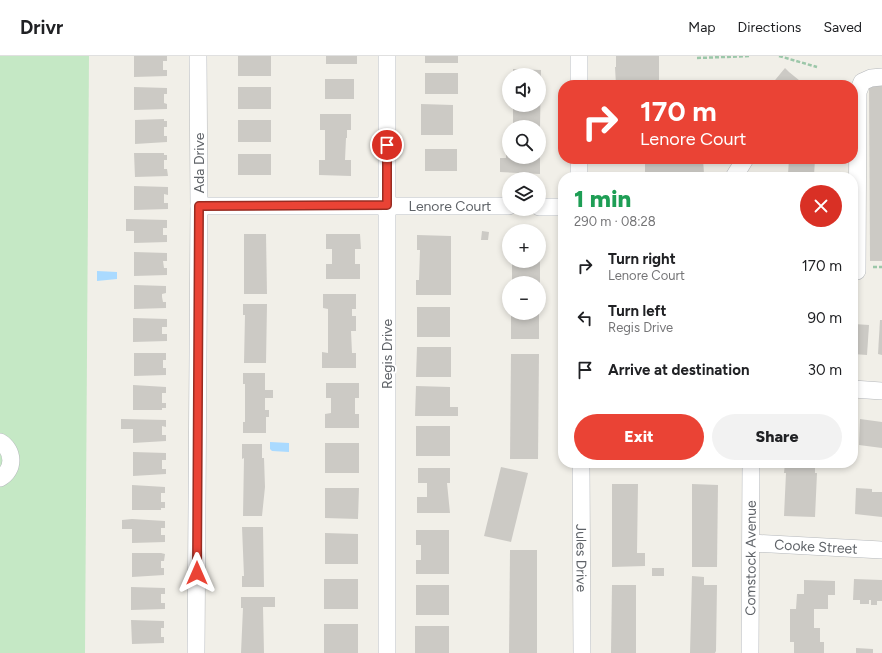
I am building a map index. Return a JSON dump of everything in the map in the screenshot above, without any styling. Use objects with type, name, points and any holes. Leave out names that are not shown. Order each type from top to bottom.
[{"type":"street","name":"Ada Drive","points":[[196,653],[199,206],[198,56]]},
{"type":"street","name":"Regis Drive","points":[[387,56],[387,653]]},
{"type":"street","points":[[579,56],[579,80]]},
{"type":"street","points":[[862,269],[858,92],[862,82],[871,78],[882,76]]},
{"type":"street","name":"Lenore Court","points":[[199,206],[502,206]]},
{"type":"street","points":[[546,207],[558,207]]},
{"type":"street","points":[[858,390],[882,391]]},
{"type":"street","points":[[0,442],[7,446],[11,459],[8,471],[0,478]]},
{"type":"street","name":"Jules Drive","points":[[581,468],[582,653]]},
{"type":"street","name":"Comstock Avenue","points":[[750,653],[751,468]]},
{"type":"street","name":"Cooke Street","points":[[751,543],[882,550]]},
{"type":"path","points":[[697,58],[751,56]]},
{"type":"path","points":[[779,56],[817,67]]},
{"type":"path","points":[[862,269],[882,267]]},
{"type":"green space","points":[[0,56],[89,56],[85,653],[0,653]]},
{"type":"water","points":[[97,271],[117,272],[117,279],[97,281]]},
{"type":"water","points":[[270,442],[289,443],[289,452],[272,451],[270,449]]},
{"type":"building","points":[[134,56],[167,56],[167,61],[163,61],[163,70],[167,70],[167,76],[134,77]]},
{"type":"building","points":[[238,56],[271,56],[271,76],[238,76]]},
{"type":"building","points":[[326,56],[357,56],[357,64],[326,64]]},
{"type":"building","points":[[425,56],[458,56],[458,63],[425,63]]},
{"type":"building","points":[[616,56],[659,56],[659,80],[616,80]]},
{"type":"building","points":[[785,68],[799,80],[775,80]]},
{"type":"building","points":[[425,73],[458,73],[458,94],[425,94]]},
{"type":"building","points":[[325,79],[354,79],[354,99],[325,99]]},
{"type":"building","points":[[869,85],[882,85],[882,261],[870,261]]},
{"type":"building","points":[[134,87],[167,88],[167,94],[164,94],[164,103],[167,104],[167,109],[134,110]]},
{"type":"building","points":[[238,87],[271,87],[271,109],[238,109]]},
{"type":"building","points":[[421,104],[453,105],[453,135],[421,135]]},
{"type":"building","points":[[513,112],[540,112],[540,120],[513,120]]},
{"type":"building","points":[[320,114],[351,114],[351,130],[347,130],[345,160],[351,160],[351,176],[319,175],[319,160],[325,160],[325,130],[320,130]]},
{"type":"building","points":[[164,119],[164,121],[167,121],[167,127],[164,127],[164,136],[167,136],[167,142],[135,144],[135,120]]},
{"type":"building","points":[[238,120],[271,120],[271,142],[238,142]]},
{"type":"building","points":[[425,149],[457,149],[457,171],[425,171]]},
{"type":"building","points":[[134,153],[164,153],[164,155],[167,155],[167,160],[164,160],[164,169],[167,169],[168,176],[135,177]]},
{"type":"building","points":[[238,154],[271,154],[271,175],[238,175]]},
{"type":"building","points":[[500,158],[502,158],[502,164],[540,164],[540,172],[500,172]]},
{"type":"building","points":[[645,164],[703,164],[704,172],[645,172]]},
{"type":"building","points":[[789,164],[815,164],[814,172],[788,172]]},
{"type":"building","points":[[134,186],[168,187],[168,195],[164,194],[164,203],[168,203],[168,209],[134,210]]},
{"type":"building","points":[[126,219],[167,220],[167,228],[163,228],[163,235],[167,235],[167,242],[134,243],[134,231],[126,231]]},
{"type":"building","points":[[482,231],[489,232],[488,240],[481,240]]},
{"type":"building","points":[[244,234],[266,234],[267,294],[244,294]]},
{"type":"building","points":[[326,234],[360,234],[361,249],[355,249],[355,264],[360,264],[360,279],[326,279],[326,264],[332,264],[332,249],[326,249]]},
{"type":"building","points":[[417,235],[451,236],[451,295],[416,295],[416,280],[419,280],[420,250],[417,250]]},
{"type":"building","points":[[134,252],[167,253],[167,261],[163,261],[164,268],[167,268],[167,275],[134,276]]},
{"type":"building","points":[[512,268],[540,268],[540,276],[512,276]]},
{"type":"building","points":[[134,285],[166,286],[166,293],[162,294],[162,297],[163,302],[166,302],[166,308],[134,309]]},
{"type":"building","points":[[323,294],[356,294],[356,309],[352,309],[352,316],[356,316],[356,331],[351,331],[352,353],[356,353],[356,368],[322,368],[322,352],[328,353],[328,309],[323,308]]},
{"type":"building","points":[[243,304],[267,304],[266,363],[244,363],[245,315],[243,315]]},
{"type":"building","points":[[417,307],[450,307],[450,337],[417,337]]},
{"type":"building","points":[[133,318],[167,319],[167,327],[162,327],[162,334],[167,334],[167,341],[133,342]]},
{"type":"building","points":[[511,320],[539,320],[539,339],[511,339]]},
{"type":"building","points":[[880,320],[882,320],[882,355],[878,354]]},
{"type":"building","points":[[858,324],[869,325],[867,355],[858,354]]},
{"type":"building","points":[[417,347],[451,347],[451,377],[416,377]]},
{"type":"building","points":[[134,353],[166,353],[166,360],[163,360],[163,368],[166,368],[166,375],[134,376]]},
{"type":"building","points":[[511,354],[539,354],[538,459],[510,459]]},
{"type":"building","points":[[243,373],[265,373],[265,390],[273,390],[273,398],[265,398],[265,410],[269,410],[269,417],[266,417],[266,433],[243,433],[243,422],[245,422],[245,384],[243,384]]},
{"type":"building","points":[[326,383],[359,383],[359,398],[355,398],[355,414],[359,414],[359,428],[325,428],[325,414],[331,413],[331,398],[326,398]]},
{"type":"building","points":[[133,385],[166,387],[166,393],[162,393],[162,403],[166,403],[166,408],[162,408],[162,410],[133,410]]},
{"type":"building","points":[[416,386],[450,387],[450,407],[458,407],[458,416],[415,416]]},
{"type":"building","points":[[121,419],[166,420],[166,427],[162,426],[162,435],[166,435],[166,441],[133,443],[133,429],[121,429]]},
{"type":"building","points":[[860,419],[882,422],[882,448],[859,445]]},
{"type":"building","points":[[416,426],[450,426],[450,456],[416,456]]},
{"type":"building","points":[[325,443],[359,443],[359,473],[325,473]]},
{"type":"building","points":[[242,444],[262,444],[265,487],[262,516],[243,516],[244,458],[242,459]]},
{"type":"building","points":[[133,452],[166,453],[166,460],[162,460],[162,469],[166,469],[166,474],[133,476]]},
{"type":"building","points":[[501,467],[528,473],[511,542],[484,536]]},
{"type":"building","points":[[418,468],[450,468],[450,483],[447,483],[450,513],[417,513],[417,497],[427,497],[427,483],[418,483]]},
{"type":"building","points":[[784,468],[815,468],[815,473],[817,473],[815,517],[784,516],[786,473],[784,473]]},
{"type":"building","points":[[612,484],[638,484],[637,553],[645,553],[645,566],[612,567]]},
{"type":"building","points":[[692,484],[718,485],[717,567],[692,567]]},
{"type":"building","points":[[132,485],[165,487],[165,493],[161,493],[161,502],[165,502],[165,508],[161,508],[161,510],[132,510]]},
{"type":"building","points":[[325,488],[359,488],[358,519],[325,518]]},
{"type":"building","points":[[856,488],[872,489],[872,492],[882,492],[882,517],[855,514]]},
{"type":"building","points":[[132,519],[165,521],[165,528],[161,528],[161,535],[165,535],[165,542],[132,543],[132,529],[122,529],[122,520]]},
{"type":"building","points":[[242,527],[263,527],[264,587],[242,587],[242,576],[244,576]]},
{"type":"building","points":[[416,530],[449,530],[449,574],[416,574],[416,560],[421,560],[421,545],[416,545]]},
{"type":"building","points":[[325,533],[358,534],[358,564],[325,564]]},
{"type":"building","points":[[510,550],[537,550],[537,653],[509,653]]},
{"type":"building","points":[[132,553],[165,554],[164,561],[161,561],[161,568],[164,568],[164,575],[132,577]]},
{"type":"building","points":[[652,568],[664,568],[664,576],[652,576]]},
{"type":"building","points":[[692,576],[704,577],[704,585],[717,585],[715,653],[690,653]]},
{"type":"building","points":[[324,579],[358,579],[358,609],[324,609]]},
{"type":"building","points":[[854,579],[882,580],[882,601],[877,601],[877,605],[871,605],[871,600],[869,600],[869,604],[860,604],[860,600],[853,600]]},
{"type":"building","points":[[804,580],[835,581],[835,595],[828,595],[828,609],[814,609],[814,628],[820,628],[820,642],[824,642],[824,653],[794,653],[794,642],[790,642],[790,609],[796,609],[797,594],[804,594]]},
{"type":"building","points":[[416,585],[449,585],[449,615],[416,615]]},
{"type":"building","points":[[612,585],[636,585],[636,653],[611,653]]},
{"type":"building","points":[[131,587],[165,588],[165,594],[161,594],[161,603],[165,603],[165,609],[131,610]]},
{"type":"building","points":[[241,597],[275,597],[275,607],[263,607],[264,653],[241,653],[243,608],[241,608]]},
{"type":"building","points":[[131,620],[164,621],[164,628],[161,628],[161,637],[164,637],[164,643],[132,644]]},
{"type":"building","points":[[324,624],[358,624],[358,653],[324,653]]},
{"type":"building","points":[[415,626],[449,626],[449,653],[415,653]]},
{"type":"building","points":[[856,648],[873,649],[873,653],[856,653]]},
{"type":"route","points":[[197,573],[199,206],[387,205],[387,145]]}]
